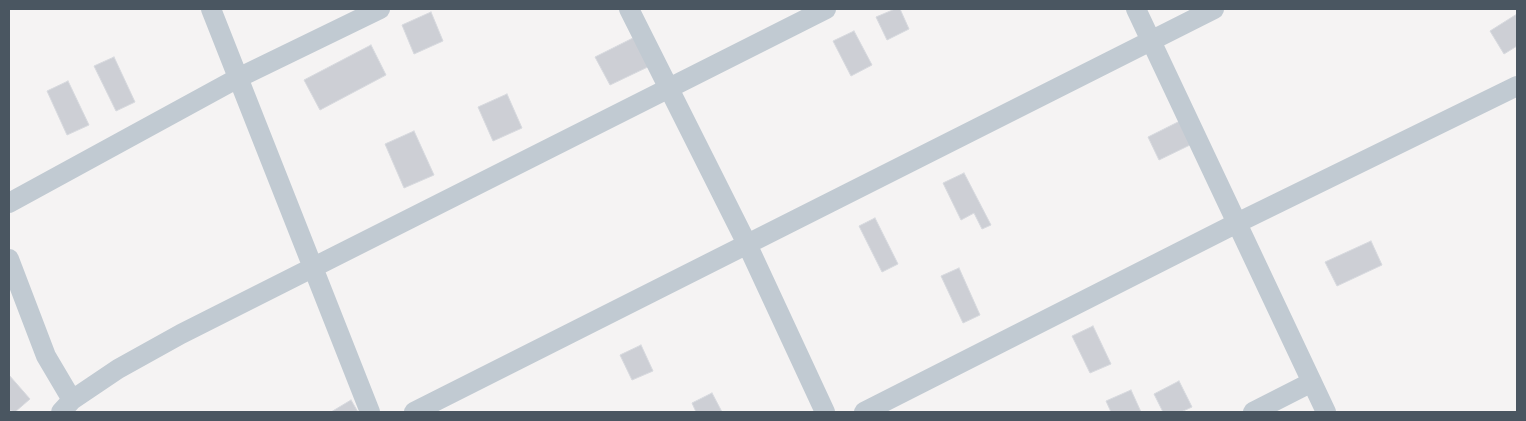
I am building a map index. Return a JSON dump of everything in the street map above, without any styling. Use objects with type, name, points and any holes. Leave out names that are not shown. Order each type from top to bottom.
[{"type":"street","points":[[211,9],[370,412]]},
{"type":"street","points":[[9,204],[238,78],[380,9]]},
{"type":"street","points":[[629,9],[747,244],[825,412]]},
{"type":"street","points":[[9,259],[66,406],[118,369],[312,268],[826,9]]},
{"type":"street","points":[[1136,9],[1326,412]]},
{"type":"street","points":[[414,412],[1214,9]]},
{"type":"street","points":[[864,412],[1237,223],[1517,86]]},
{"type":"street","points":[[1253,412],[1312,382]]},
{"type":"building","points":[[895,9],[900,9],[909,29],[887,40],[876,17]]},
{"type":"building","points":[[431,12],[443,41],[414,54],[402,25]]},
{"type":"building","points":[[1517,14],[1517,46],[1504,54],[1490,31]]},
{"type":"building","points":[[854,31],[872,65],[851,76],[833,41]]},
{"type":"building","points":[[639,35],[654,64],[610,85],[595,57]]},
{"type":"building","points":[[371,45],[386,75],[320,110],[304,80]]},
{"type":"building","points":[[114,57],[135,102],[116,111],[94,66]]},
{"type":"building","points":[[68,81],[89,125],[67,135],[47,91]]},
{"type":"building","points":[[507,94],[522,128],[493,141],[478,107]]},
{"type":"building","points":[[1180,121],[1192,144],[1159,160],[1148,137]]},
{"type":"building","points":[[414,131],[434,175],[404,188],[385,144]]},
{"type":"building","points":[[964,173],[991,225],[982,229],[974,213],[961,220],[943,183]]},
{"type":"building","points":[[875,218],[898,264],[882,272],[859,226]]},
{"type":"building","points":[[1371,241],[1382,265],[1337,286],[1325,262]]},
{"type":"building","points":[[959,268],[980,315],[963,323],[941,276]]},
{"type":"building","points":[[1093,326],[1111,364],[1090,373],[1072,336]]},
{"type":"building","points":[[641,345],[653,371],[632,380],[620,355]]},
{"type":"building","points":[[9,375],[30,399],[15,412],[9,410]]},
{"type":"building","points":[[1179,381],[1192,407],[1181,412],[1163,412],[1154,394]]},
{"type":"building","points":[[1131,390],[1141,412],[1111,412],[1106,401]]},
{"type":"building","points":[[712,393],[722,412],[696,412],[692,403]]},
{"type":"building","points":[[351,400],[358,412],[331,412]]}]
